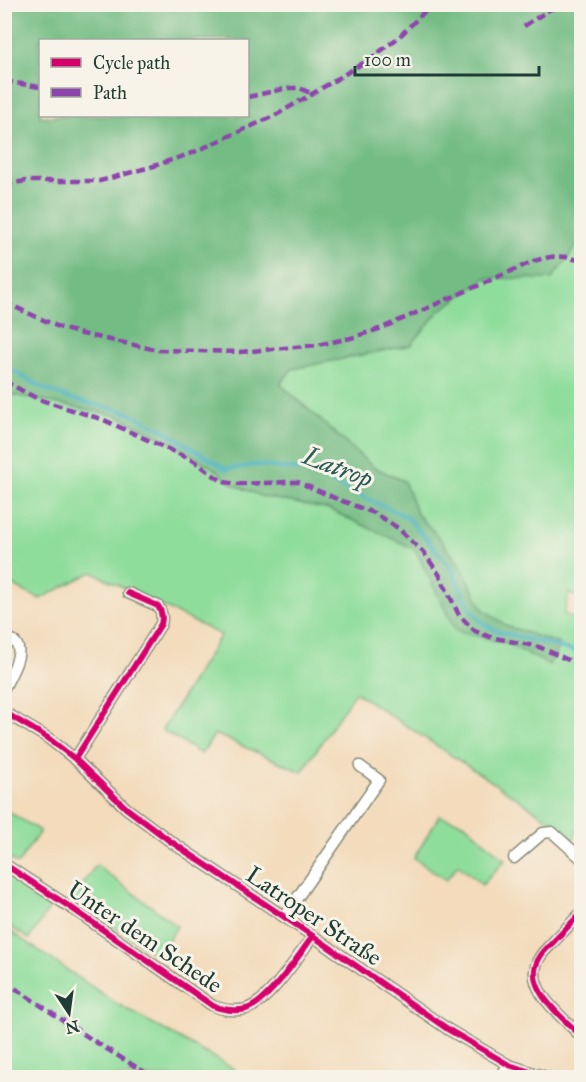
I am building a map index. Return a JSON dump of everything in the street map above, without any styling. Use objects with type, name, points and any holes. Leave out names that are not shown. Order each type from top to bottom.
[{"type":"street","points":[[75,759],[161,624],[162,615],[158,606],[128,593]]},
{"type":"street","points":[[4,636],[16,643],[18,654],[4,688]]},
{"type":"street","name":"Latroper Straße","points":[[4,712],[48,738],[75,759],[126,808],[170,841],[449,1030],[509,1065],[549,1077]]},
{"type":"street","points":[[284,917],[379,780],[360,766]]},
{"type":"street","points":[[514,858],[543,833],[552,832],[582,859]]},
{"type":"street","name":"Unter dem Schede","points":[[4,864],[213,1006],[225,1010],[248,1009],[266,996],[313,936]]},
{"type":"street","points":[[582,912],[541,955],[535,971],[535,981],[545,1000],[582,1037]]},
{"type":"street","points":[[499,1077],[509,1065]]},
{"type":"green space","points":[[4,5],[581,5],[581,240],[552,279],[486,278],[438,312],[411,345],[292,369],[280,384],[373,467],[404,481],[417,514],[462,568],[483,609],[507,626],[560,644],[549,665],[507,643],[456,631],[415,549],[330,510],[261,496],[233,484],[215,469],[172,443],[119,416],[5,393]]},
{"type":"green space","points":[[581,240],[582,599],[569,593],[564,614],[582,622],[582,826],[571,843],[556,824],[355,692],[302,772],[215,734],[201,754],[162,730],[221,635],[92,572],[40,599],[5,582],[4,393],[119,416],[172,443],[215,469],[233,484],[261,496],[330,510],[415,549],[456,631],[559,644],[507,626],[483,609],[462,568],[417,514],[404,481],[373,467],[280,384],[292,369],[411,345],[438,312],[486,278],[552,278]]},
{"type":"green space","points":[[4,809],[40,831],[18,864],[5,856]]},
{"type":"green space","points":[[439,816],[464,823],[505,860],[482,885],[458,865],[446,880],[414,858]]},
{"type":"green space","points":[[96,865],[177,926],[159,957],[72,900]]},
{"type":"green space","points":[[4,870],[51,906],[29,939],[5,923]]},
{"type":"green space","points":[[4,927],[116,1003],[234,1069],[231,1077],[5,1077]]},
{"type":"waterway","name":"Latrop","points":[[4,366],[45,389],[68,398],[126,412],[160,428],[226,469],[258,465],[306,471],[407,517],[451,567],[469,608],[482,623],[497,631],[574,651],[582,656]]},
{"type":"marked path","points":[[4,185],[26,181],[100,181],[192,153],[276,115],[373,57],[435,4]]},
{"type":"marked path","points":[[524,26],[549,10],[565,4]]},
{"type":"marked path","points":[[4,81],[39,87]]},
{"type":"marked path","points":[[249,97],[288,88],[300,88],[312,94]]},
{"type":"marked path","points":[[4,302],[61,328],[82,334],[158,350],[240,352],[317,345],[351,338],[382,328],[534,261],[558,256],[582,261]]},
{"type":"marked path","points":[[4,381],[38,399],[104,420],[194,461],[223,482],[240,484],[298,482],[374,513],[398,528],[424,553],[439,574],[459,615],[475,631],[490,637],[539,647],[582,666]]},
{"type":"marked path","points":[[4,981],[154,1078]]},
{"type":"cycle path","points":[[75,759],[161,624],[162,615],[158,606],[128,593]]},
{"type":"cycle path","points":[[4,712],[48,738],[75,759],[126,808],[170,841],[449,1030],[509,1065],[549,1078]]},
{"type":"cycle path","points":[[4,864],[213,1006],[221,1009],[246,1009],[264,998],[313,936]]},
{"type":"cycle path","points":[[582,912],[543,952],[535,968],[535,979],[546,1001],[582,1037]]}]
